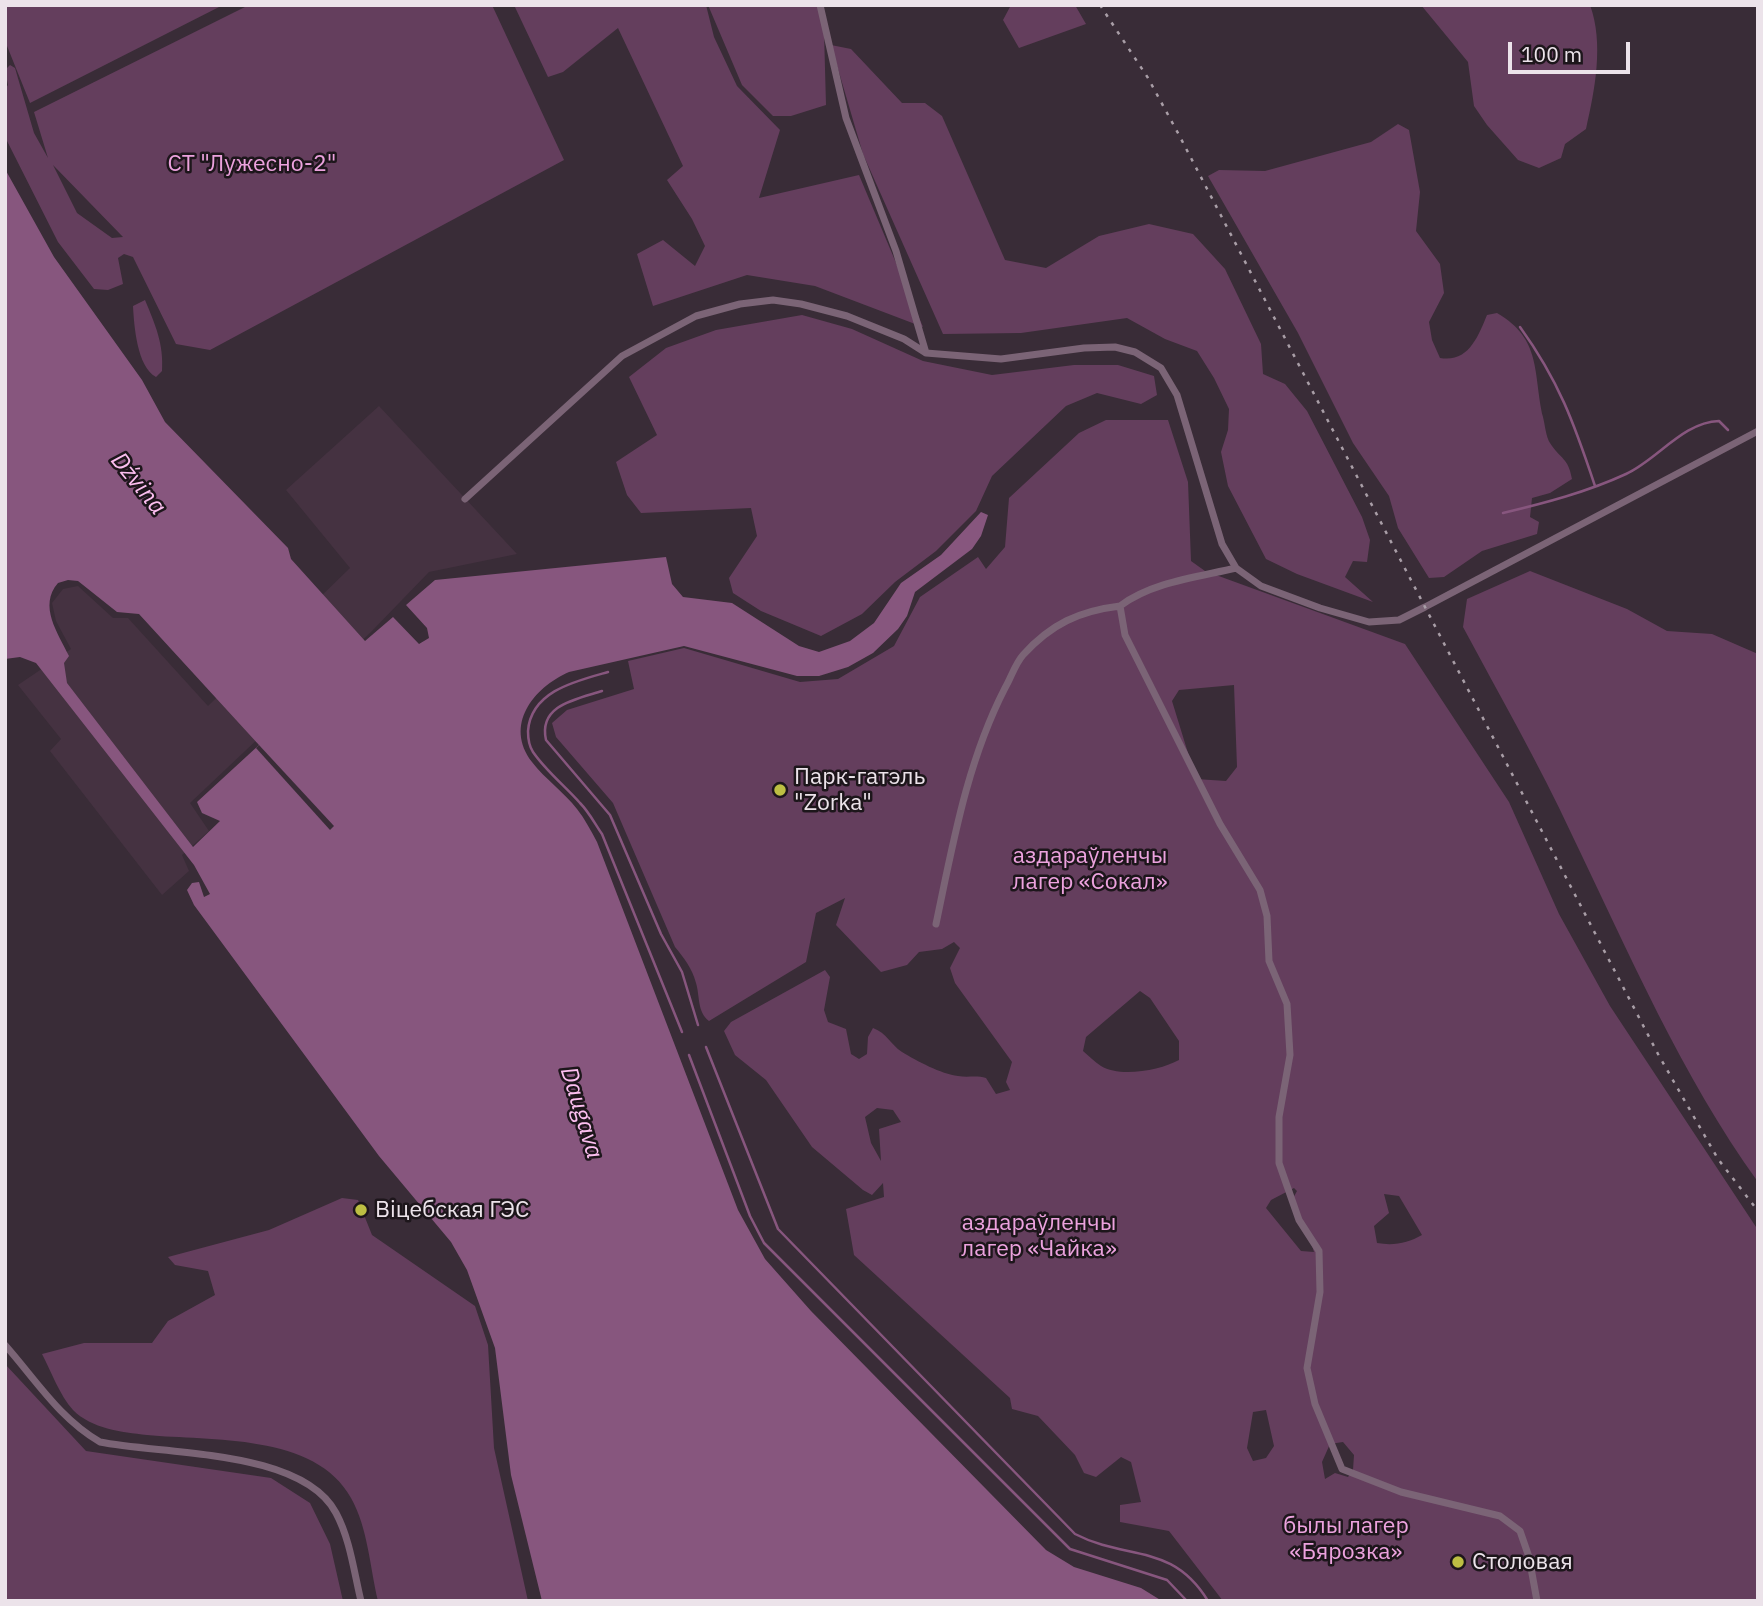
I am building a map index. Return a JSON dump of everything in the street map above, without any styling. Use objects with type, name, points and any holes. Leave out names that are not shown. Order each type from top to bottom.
[{"type":"street","points":[[820,5],[846,118],[897,251],[926,353]]},
{"type":"street","points":[[466,499],[621,356],[696,316],[740,304],[773,300],[847,316],[904,339],[926,353],[1001,359],[1115,347],[1135,352],[1161,368],[1177,395],[1222,544],[1236,568],[1261,586],[1320,608],[1369,622],[1399,620],[1758,431]]},
{"type":"street","points":[[936,924],[957,817],[989,720],[1022,656],[1067,619],[1087,610],[1120,606],[1133,597],[1182,580],[1236,568]]},
{"type":"street","points":[[1120,606],[1125,635],[1220,824],[1260,890],[1266,916],[1269,961],[1287,1004],[1290,1055],[1279,1117],[1279,1163],[1299,1220],[1319,1251],[1320,1292],[1307,1368],[1315,1404],[1342,1469],[1402,1492],[1500,1516],[1520,1531],[1530,1557],[1537,1601]]},
{"type":"street","points":[[5,1345],[57,1410],[81,1431],[100,1442],[265,1466],[303,1479],[335,1511],[350,1552],[361,1601]]},
{"type":"shaded area","points":[[379,406],[517,554],[429,572],[371,632],[190,803],[209,831],[182,855],[189,871],[162,895],[50,751],[61,739],[18,685],[71,649],[56,621],[52,603],[63,589],[78,586],[113,618],[128,618],[208,706],[350,568],[286,490]]},
{"type":"green space","points":[[5,5],[223,5],[30,103],[5,41]]},
{"type":"green space","name":"СТ \"Лужесно-2\"","points":[[249,5],[492,5],[564,160],[210,350],[176,344],[133,257],[124,254],[118,258],[123,284],[108,290],[94,289],[58,242],[5,137],[5,89],[8,85],[5,70],[10,65],[15,68],[34,133],[48,158],[34,112]],"holes":[[[53,165],[123,237],[112,238],[77,213]]]},
{"type":"green space","points":[[514,5],[706,5],[714,37],[737,86],[780,130],[759,198],[859,175],[923,327],[815,286],[747,275],[653,306],[637,254],[663,240],[695,266],[705,246],[692,219],[667,180],[683,166],[618,28],[563,72],[548,77]]},
{"type":"green space","points":[[708,5],[820,5],[824,32],[826,105],[791,116],[773,116],[742,85]]},
{"type":"green space","points":[[1011,5],[1075,5],[1086,24],[1019,48],[1003,20]]},
{"type":"green space","points":[[1421,5],[1590,5],[1597,35],[1597,67],[1592,99],[1586,129],[1565,144],[1561,158],[1539,168],[1518,160],[1474,106],[1468,62]]},
{"type":"green space","points":[[831,45],[851,49],[902,103],[925,103],[942,116],[1005,260],[1046,268],[1099,236],[1149,224],[1193,234],[1225,269],[1261,344],[1263,374],[1285,384],[1307,411],[1362,517],[1370,540],[1367,562],[1353,561],[1345,577],[1373,602],[1297,574],[1266,559],[1228,486],[1221,452],[1228,430],[1229,409],[1197,351],[1165,339],[1127,318],[1021,333],[943,334],[863,154]]},
{"type":"green space","points":[[1398,124],[1409,130],[1420,192],[1416,231],[1440,264],[1444,293],[1429,322],[1432,340],[1440,358],[1458,356],[1471,347],[1487,315],[1497,313],[1511,323],[1529,346],[1548,438],[1566,462],[1572,479],[1550,493],[1532,498],[1530,517],[1539,522],[1537,534],[1482,551],[1444,577],[1429,578],[1398,528],[1389,496],[1353,443],[1298,333],[1208,176],[1219,170],[1265,171],[1371,142]]},
{"type":"green space","points":[[145,300],[162,352],[162,371],[156,377],[145,364],[136,334],[133,306]]},
{"type":"green space","points":[[802,315],[852,329],[923,361],[992,375],[1074,365],[1118,365],[1154,376],[1157,395],[1141,404],[1097,393],[1066,406],[992,476],[976,511],[936,551],[895,582],[862,614],[821,636],[761,611],[733,593],[729,578],[757,536],[751,508],[641,513],[627,495],[616,462],[657,435],[629,377],[666,348],[716,330]]},
{"type":"green space","points":[[1106,420],[1168,420],[1188,482],[1191,561],[1205,571],[1405,644],[1509,802],[1559,914],[1610,1006],[1758,1230],[1758,1601],[1223,1601],[1169,1531],[1120,1522],[1120,1505],[1141,1502],[1131,1462],[1121,1457],[1096,1477],[1084,1473],[1075,1455],[1038,1416],[1012,1409],[1010,1398],[854,1255],[846,1209],[884,1197],[883,1183],[872,1195],[812,1147],[766,1080],[735,1055],[724,1031],[731,1022],[825,970],[830,977],[824,1010],[828,1022],[846,1029],[851,1054],[859,1059],[867,1054],[868,1037],[873,1028],[902,1052],[929,1067],[951,1075],[986,1078],[996,1094],[1010,1090],[1006,1082],[1012,1062],[955,983],[950,968],[960,948],[954,942],[942,949],[919,952],[907,965],[881,972],[836,925],[845,898],[816,913],[806,962],[709,1021],[702,1013],[692,973],[675,947],[613,803],[556,737],[552,723],[567,710],[634,689],[628,661],[684,648],[800,682],[838,679],[894,646],[920,597],[978,557],[986,569],[1005,547],[1009,498],[1079,433]],"holes":[[[1234,685],[1237,767],[1226,781],[1196,779],[1172,701],[1179,690]],[[1140,991],[1150,998],[1179,1041],[1179,1060],[1162,1067],[1140,1071],[1109,1070],[1083,1051],[1086,1037]],[[877,1108],[893,1110],[901,1122],[879,1129],[881,1161],[871,1143],[865,1117]],[[1294,1188],[1297,1191],[1291,1202],[1307,1229],[1314,1252],[1301,1251],[1266,1208],[1271,1200]],[[1384,1194],[1399,1196],[1422,1235],[1401,1243],[1377,1243],[1374,1226],[1389,1213]],[[1266,1410],[1274,1446],[1266,1458],[1253,1461],[1247,1448],[1253,1412]],[[1343,1442],[1354,1455],[1353,1470],[1348,1477],[1335,1473],[1325,1479],[1322,1462],[1330,1444]]]},
{"type":"green space","points":[[1530,571],[1627,609],[1667,631],[1712,634],[1758,654],[1758,1182],[1704,1099],[1680,1056],[1546,782],[1463,627],[1467,599]]},
{"type":"green space","points":[[342,1198],[358,1200],[372,1235],[475,1306],[488,1345],[494,1448],[528,1601],[378,1601],[368,1548],[357,1510],[335,1477],[313,1462],[288,1451],[260,1444],[147,1435],[117,1431],[89,1422],[68,1404],[42,1354],[84,1343],[152,1343],[168,1321],[215,1295],[208,1271],[175,1265],[168,1257],[269,1230]]},
{"type":"green space","points":[[5,1364],[86,1451],[271,1478],[310,1503],[330,1544],[343,1601],[5,1601]]},
{"type":"water","points":[[5,169],[54,257],[142,380],[165,422],[288,548],[291,559],[365,641],[393,617],[419,644],[429,638],[427,628],[406,605],[435,580],[666,557],[672,584],[683,597],[732,603],[799,646],[819,652],[850,641],[874,623],[901,583],[941,555],[981,512],[988,515],[981,536],[972,549],[915,592],[907,616],[898,629],[873,653],[848,667],[819,676],[797,676],[684,646],[569,672],[556,679],[534,698],[526,709],[521,735],[524,748],[532,762],[577,809],[597,842],[738,1210],[765,1259],[811,1311],[1046,1550],[1074,1567],[1141,1588],[1162,1601],[542,1601],[511,1475],[495,1348],[467,1270],[451,1242],[379,1156],[194,905],[187,890],[192,883],[199,882],[204,897],[210,894],[194,865],[36,663],[20,657],[5,659]],"holes":[[[78,581],[117,612],[139,614],[259,745],[197,802],[202,813],[220,821],[193,847],[67,683],[64,663],[69,656],[55,629],[50,601],[58,583]]]},
{"type":"pier","points":[[259,745],[334,826],[330,830],[256,748]]},
{"type":"waterway","points":[[1520,327],[1564,403],[1595,486]]},
{"type":"waterway","points":[[1503,513],[1566,496],[1626,474],[1682,435],[1706,423],[1719,421],[1728,430]]},
{"type":"waterway","points":[[608,672],[569,684],[546,697],[531,717],[529,742],[538,759],[583,807],[602,834],[682,1032]]},
{"type":"waterway","points":[[602,691],[571,701],[554,711],[545,728],[546,740],[610,815],[661,934],[682,972],[698,1025]]},
{"type":"waterway","points":[[706,1047],[778,1229],[1075,1534],[1113,1548],[1164,1561],[1194,1582],[1208,1601]]},
{"type":"waterway","points":[[689,1055],[750,1216],[764,1243],[1070,1549],[1167,1580],[1187,1601]]},
{"type":"railway","points":[[1100,5],[1148,78],[1179,135],[1658,1054],[1718,1159],[1758,1211]]},
{"type":"place","name":"Парк-гатэль \"Zorka\"","points":[[780,790]]},
{"type":"place","name":"Віцебская ГЭС","points":[[361,1210]]},
{"type":"place","name":"Столовая","points":[[1458,1562]]},
{"type":"water label","name":"Dźvina","points":[[138,484]]},
{"type":"water label","name":"Daugava","points":[[581,1113]]},
{"type":"park label","name":"аздараўленчы лагер «Сокал»","points":[[1090,869]]},
{"type":"park label","name":"аздараўленчы лагер «Чайка»","points":[[1039,1236]]},
{"type":"park label","name":"былы лагер «Бярозка»","points":[[1346,1539]]}]
